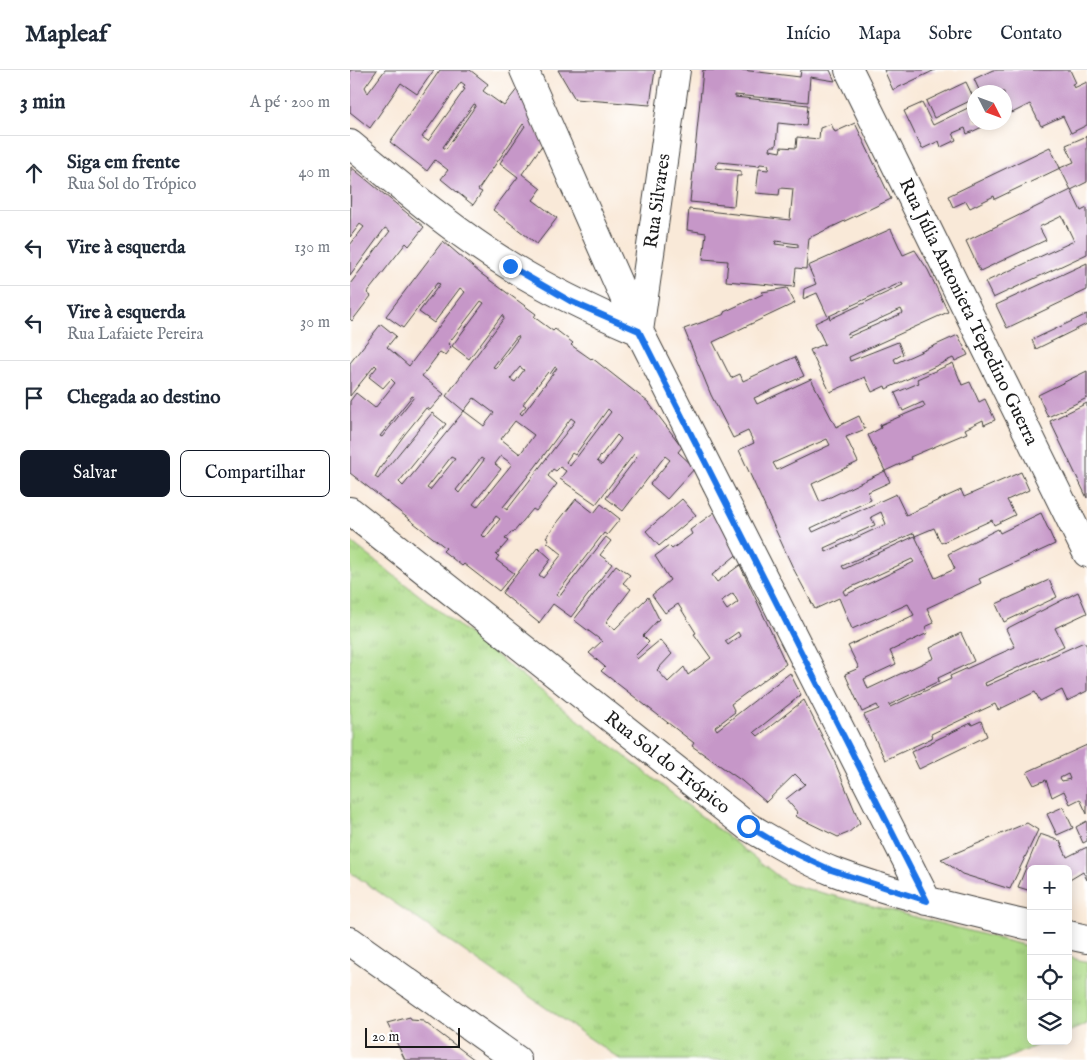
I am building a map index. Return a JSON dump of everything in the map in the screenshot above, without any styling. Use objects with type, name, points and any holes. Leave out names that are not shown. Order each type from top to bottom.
[{"type":"street","points":[[524,70],[639,331],[927,901]]},
{"type":"street","name":"Rua Silvares","points":[[639,331],[676,70]]},
{"type":"street","name":"Rua Júlia Antonieta Tepedino Guerra","points":[[849,70],[1087,553]]},
{"type":"street","points":[[350,144],[445,222],[510,266],[570,301],[639,331]]},
{"type":"street","name":"Rua Sol do Trópico","points":[[350,512],[748,826],[786,849],[831,870],[927,901],[1027,925]]},
{"type":"street","points":[[1072,936],[1087,939]]},
{"type":"street","points":[[350,941],[517,1060]]},
{"type":"green space","points":[[350,541],[788,884],[1027,946],[1027,1045],[1038,1045],[1003,1060],[621,1060],[350,872]]},
{"type":"green space","points":[[1072,958],[1087,962],[1087,1024],[1072,1030]]},
{"type":"building","points":[[350,70],[377,70],[365,87],[368,93],[385,70],[434,70],[417,94],[401,83],[370,128],[350,112]]},
{"type":"building","points":[[440,70],[470,70],[488,84],[483,91],[504,106],[518,88],[543,144],[522,174],[541,189],[533,200],[557,218],[537,244],[493,210],[518,177],[500,163],[525,126],[523,124],[478,190],[482,192],[473,205],[441,179],[448,170],[435,160],[427,171],[390,142]],"holes":[[[461,82],[465,85],[463,88],[465,89],[428,141],[422,137]],[[474,104],[476,105],[446,149],[443,147]]]},
{"type":"building","points":[[558,70],[655,70],[650,105],[575,99]]},
{"type":"building","points":[[703,70],[742,70],[800,77],[801,70],[830,70],[835,81],[810,77],[808,102],[735,95],[735,97],[808,105],[806,126],[778,123],[776,146],[771,146],[770,150],[780,152],[781,147],[796,148],[797,137],[819,139],[820,128],[831,124],[835,132],[855,123],[891,199],[809,238],[806,269],[796,268],[794,287],[726,281],[728,261],[703,259],[706,233],[687,230],[689,209],[790,220],[793,189],[780,188],[779,195],[756,193],[759,169],[768,170],[769,165],[760,164],[759,166],[719,162],[715,168],[741,171],[741,176],[737,176],[734,206],[690,202]],"holes":[[[776,241],[798,244],[798,247],[775,244]]]},
{"type":"building","points":[[884,70],[935,70],[893,90]]},
{"type":"building","points":[[993,70],[1070,70],[1076,83],[1072,84],[1074,88],[1087,82],[1087,125],[1071,133],[1063,116],[1041,126],[1030,104],[1012,113],[1012,85],[977,85],[974,79]]},
{"type":"building","points":[[966,82],[967,85],[967,102],[934,118],[926,101]]},
{"type":"building","points":[[922,103],[933,125],[967,108],[967,130],[976,130],[967,134],[965,128],[953,133],[956,140],[941,147],[939,141],[922,149],[904,111]]},
{"type":"building","points":[[1087,136],[1087,182],[1071,190],[1060,168],[1074,162],[1066,145]]},
{"type":"building","points":[[1050,147],[1060,168],[995,199],[994,196],[970,208],[966,201],[953,207],[948,196]]},
{"type":"building","points":[[351,167],[424,227],[409,246],[406,243],[367,293],[371,296],[352,321],[350,319],[350,284],[390,231],[385,228],[350,276],[350,245],[364,227],[360,224],[350,237]]},
{"type":"building","points":[[1071,190],[1081,211],[1087,208],[1087,254],[993,298],[985,282],[1074,241],[1062,216],[1039,227],[1046,240],[980,271],[966,241]]},
{"type":"building","points":[[891,229],[903,255],[915,250],[928,270],[948,312],[849,357],[850,361],[898,342],[903,354],[894,359],[896,363],[958,335],[968,355],[955,361],[953,358],[886,389],[885,386],[872,392],[865,377],[830,392],[810,350],[825,344],[815,323],[828,317],[817,293],[803,299],[804,289],[816,284],[808,266]],"holes":[[[902,282],[903,285],[830,319],[829,316]],[[901,309],[903,313],[848,337],[847,334]]]},
{"type":"building","points":[[443,241],[480,273],[536,314],[534,317],[553,331],[555,329],[573,343],[571,345],[592,358],[648,402],[682,447],[678,452],[695,468],[667,499],[650,484],[670,460],[665,456],[623,511],[606,498],[637,457],[634,454],[596,504],[560,479],[566,471],[560,467],[556,471],[553,469],[548,476],[557,484],[536,511],[533,509],[513,533],[511,532],[505,539],[508,541],[496,555],[499,556],[496,560],[514,573],[499,591],[464,564],[462,566],[443,551],[446,548],[350,473],[350,401],[356,393],[375,408],[395,383],[391,379],[383,388],[369,377],[377,367],[375,365],[350,396],[350,363],[381,324],[396,336],[387,347],[409,366],[465,292],[460,288],[434,323],[419,312],[440,284],[437,283],[403,328],[386,316]],"holes":[[[481,301],[484,303],[452,346],[469,359],[502,315],[504,318],[446,396],[464,411],[403,486],[399,482],[446,424],[432,413],[378,479],[375,477],[426,408],[430,410],[444,394],[422,376],[440,352],[445,355],[451,347],[448,344]],[[517,336],[519,337],[496,368],[493,367]],[[520,367],[524,370],[515,382],[510,379]],[[555,367],[557,368],[522,415],[520,413],[526,406],[523,404],[548,372],[550,374]],[[412,396],[414,397],[382,437],[380,436]],[[474,398],[494,413],[484,426],[464,411]],[[608,409],[611,412],[570,466],[566,462],[572,453],[575,455]],[[571,418],[575,421],[507,510],[503,507]],[[515,421],[534,435],[520,454],[501,439]],[[617,435],[621,439],[602,465],[597,461]],[[501,456],[512,464],[477,507],[473,504],[501,469],[495,464]],[[451,457],[455,459],[430,490],[427,488]],[[481,458],[484,460],[459,493],[456,490]],[[496,516],[500,519],[485,538],[482,535]]]},
{"type":"building","points":[[1087,263],[1087,290],[1007,328],[996,305]]},
{"type":"building","points":[[787,288],[795,303],[713,342],[731,378],[740,374],[743,381],[795,357],[804,376],[754,398],[757,404],[811,379],[836,427],[859,416],[865,429],[846,437],[858,462],[812,484],[820,502],[885,471],[890,482],[868,492],[871,500],[811,528],[813,532],[896,494],[906,515],[961,490],[964,497],[1021,472],[1029,490],[1007,500],[1015,515],[994,525],[992,520],[941,543],[934,528],[915,536],[935,578],[955,569],[948,554],[998,529],[1000,533],[1041,513],[1055,544],[979,579],[981,583],[927,608],[934,623],[925,627],[928,633],[890,651],[896,664],[864,679],[868,689],[934,658],[930,648],[961,633],[974,661],[938,678],[939,681],[889,705],[890,707],[951,679],[950,676],[1015,647],[1006,629],[1078,592],[1087,613],[1055,628],[1064,646],[985,683],[986,686],[1084,642],[1087,646],[1087,691],[1067,701],[1062,690],[1040,701],[1035,692],[998,710],[995,704],[931,734],[932,738],[885,760],[864,715],[879,709],[877,705],[862,712],[845,674],[859,668],[848,646],[914,615],[908,604],[852,629],[839,598],[815,609],[793,568],[739,450],[754,443],[748,431],[733,438],[711,395],[684,329],[725,314],[724,312],[763,294],[762,292]],"holes":[[[827,439],[830,445],[777,470],[773,463]],[[881,512],[886,524],[826,552],[824,548],[875,525],[871,517]],[[914,533],[915,536],[844,569],[842,566]],[[912,559],[914,562],[845,595],[843,591]]]},
{"type":"building","points":[[1087,314],[1087,324],[1036,349],[1032,340]]},
{"type":"building","points":[[953,363],[962,385],[970,382],[979,402],[985,399],[995,420],[984,425],[983,420],[965,429],[967,433],[910,457],[911,459],[885,471],[868,435],[881,428],[880,425],[925,406],[923,402],[903,411],[895,393],[919,383],[917,379]]},
{"type":"building","points":[[1087,371],[1087,398],[1048,417],[1038,395]]},
{"type":"building","points":[[1087,403],[1087,498],[1050,421]]},
{"type":"building","points":[[576,499],[594,513],[601,504],[620,519],[607,535],[604,533],[556,595],[559,597],[606,537],[611,541],[600,555],[612,564],[571,617],[553,604],[539,623],[502,593],[538,547],[551,559],[539,575],[543,578],[562,554],[547,542],[549,539],[546,537]]},
{"type":"building","points":[[682,499],[696,515],[659,546],[646,531]]},
{"type":"building","points":[[716,511],[740,552],[712,575],[717,582],[740,565],[786,664],[731,704],[735,712],[715,727],[717,730],[790,673],[801,695],[754,732],[758,736],[804,700],[834,760],[860,823],[848,833],[838,837],[795,816],[798,813],[786,799],[805,784],[795,774],[766,802],[742,781],[692,746],[694,743],[601,671],[605,667],[589,653],[602,641],[574,620],[616,565],[630,575],[623,583],[631,589],[606,622],[615,629],[648,597],[659,619],[643,636],[649,642],[635,656],[637,659],[660,640],[672,654],[657,670],[668,682],[684,667],[688,675],[711,658],[694,634],[696,633],[678,604],[665,613],[652,595],[670,580],[655,556],[669,546],[672,549],[692,534],[690,530]],"holes":[[[733,593],[738,602],[727,610],[721,601]],[[738,632],[740,636],[728,645],[725,641]]]},
{"type":"building","points":[[1049,580],[1057,597],[1004,622],[996,604]]},
{"type":"building","points":[[981,721],[987,736],[919,769],[911,752],[971,723],[972,725]]},
{"type":"building","points":[[1087,745],[1087,814],[1080,799],[1070,804],[1064,791],[1052,797],[1046,780],[1034,785],[1027,772]],"holes":[[[1068,774],[1070,779],[1062,781],[1060,778]]]},
{"type":"building","points":[[1063,807],[1073,828],[1057,835],[1047,814]]},
{"type":"building","points":[[1087,821],[1087,841],[1083,843],[1076,827]]},
{"type":"building","points":[[1027,823],[1038,830],[1010,889],[962,874],[941,859]]},
{"type":"building","points":[[1040,834],[1060,841],[1067,857],[1087,847],[1087,880],[1083,872],[1072,879],[1072,865],[1027,865]]},
{"type":"building","points":[[1027,865],[1027,890],[1018,887]]},
{"type":"building","points":[[410,1017],[411,1020],[423,1021],[475,1060],[405,1060],[387,1023]]},
{"type":"route","points":[[510,266],[570,301],[639,331],[927,901],[831,870],[786,849],[748,826]]}]
